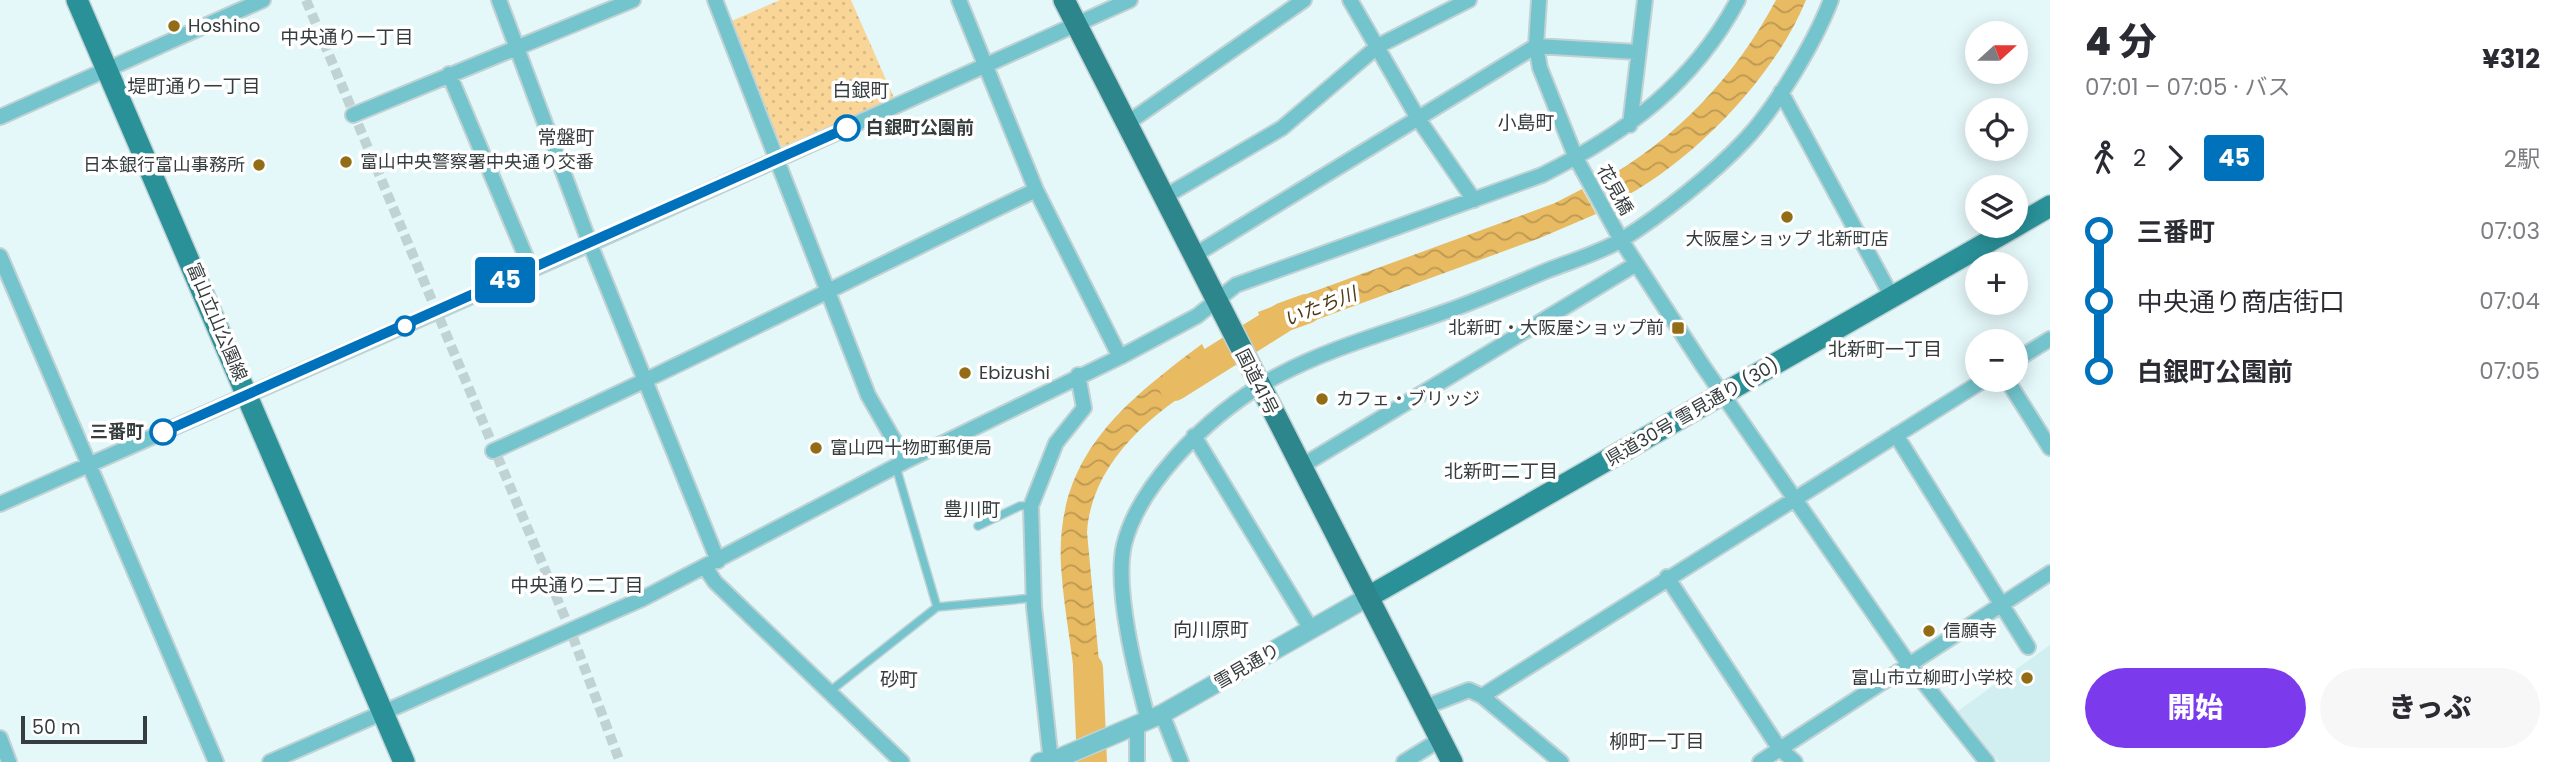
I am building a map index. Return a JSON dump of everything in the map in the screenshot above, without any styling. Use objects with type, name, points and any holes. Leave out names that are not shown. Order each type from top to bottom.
[{"type":"highway","name":"国道41号","points":[[1064,0],[1452,762]]},
{"type":"main road","name":"富山立山公園線","points":[[77,0],[109,69],[404,762]]},
{"type":"main road","name":"県道30号 雪見通り (30)","points":[[2028,219],[2049,207]]},
{"type":"main road","name":"県道30号 雪見通り (30)","points":[[1368,597],[1995,238]]},
{"type":"street","points":[[0,117],[263,0]]},
{"type":"street","points":[[499,0],[590,244],[647,380],[715,582],[902,762]]},
{"type":"street","points":[[353,114],[633,0]]},
{"type":"street","points":[[715,0],[867,395],[901,464]]},
{"type":"street","points":[[959,0],[1037,190],[1120,356]]},
{"type":"street","points":[[0,504],[590,244],[1130,0]]},
{"type":"street","points":[[1126,124],[1304,0]]},
{"type":"street","points":[[1350,0],[1419,120],[1474,200]]},
{"type":"street","points":[[1164,197],[1282,128],[1378,46],[1469,0]]},
{"type":"street","name":"花見橋","points":[[1539,0],[1536,46],[1540,68],[1576,158],[1621,240],[1908,663],[1987,762]]},
{"type":"street","points":[[1630,125],[1645,0]]},
{"type":"street","points":[[270,762],[571,632],[711,564],[901,464],[1197,316],[1236,285],[1542,175],[1576,158],[1630,125],[1659,102],[1688,71],[1725,24],[1738,0]]},
{"type":"street","points":[[1137,762],[1143,722],[1121,582],[1124,545],[1136,512],[1155,480],[1194,436],[1257,380],[1322,354],[1455,309],[1621,240],[1669,205],[1744,141],[1781,92],[1831,0]]},
{"type":"street","points":[[1193,256],[1536,46],[1637,52]]},
{"type":"street","points":[[449,74],[531,269]]},
{"type":"street","points":[[1781,92],[1892,297]]},
{"type":"street","points":[[493,451],[647,380],[1037,190]]},
{"type":"street","points":[[0,256],[216,762]]},
{"type":"street","points":[[1300,467],[1636,264]]},
{"type":"street","points":[[2028,353],[2050,339]]},
{"type":"street","points":[[1050,761],[1033,598],[1031,506],[1056,443],[1084,408],[1078,375]]},
{"type":"street","points":[[1482,696],[1965,392]]},
{"type":"street","points":[[2015,392],[2050,448]]},
{"type":"street","points":[[1896,435],[2028,647]]},
{"type":"street","points":[[1194,436],[1311,629]]},
{"type":"street","points":[[1760,762],[1908,663],[2002,606],[2050,573]]},
{"type":"street","points":[[1667,578],[1779,748],[1795,762]]},
{"type":"street","name":"雪見通り","points":[[1050,761],[1143,722],[1368,597]]},
{"type":"street","points":[[1425,707],[1469,690],[1482,696],[1561,762]]},
{"type":"street","points":[[1143,722],[1181,762]]},
{"type":"street","points":[[0,738],[9,762]]},
{"type":"street","points":[[1404,762],[1441,739]]},
{"type":"lane","points":[[901,464],[937,607]]},
{"type":"lane","points":[[978,526],[1020,506],[1031,506]]},
{"type":"lane","points":[[829,692],[937,607],[1033,598]]},
{"type":"shaded area","points":[[780,0],[851,0],[894,98],[782,147],[727,23]]},
{"type":"shaded area","name":"富山市立柳町小学校","points":[[2050,645],[2050,762],[1999,762],[1958,711]]},
{"type":"water","points":[[1776,0],[1806,0],[1792,30],[1751,89],[1726,117],[1671,167],[1613,203],[1600,182],[1654,146],[1701,104],[1742,55]]},
{"type":"water","name":"いたち川","points":[[1582,189],[1596,214],[1540,238],[1269,337],[1268,323],[1262,324],[1258,312],[1555,203]]},
{"type":"water","points":[[1202,344],[1208,356],[1205,358],[1208,365],[1212,363],[1218,374],[1173,402],[1132,438],[1101,481],[1092,506],[1087,532],[1103,704],[1077,715],[1061,566],[1062,528],[1069,494],[1082,464],[1099,437],[1121,412],[1145,389]]},
{"type":"waterway","name":"いたち川","points":[[1174,386],[1284,317],[1306,309]]},
{"type":"waterway","name":"いたち川","points":[[1088,668],[1092,762]]},
{"type":"tunnel","points":[[306,0],[571,632],[620,762]]},
{"type":"bus line","name":"45","points":[[163,432],[847,128]]},
{"type":"place","name":"Hoshino","points":[[174,26]]},
{"type":"place","name":"白銀町公園前","points":[[847,128]]},
{"type":"place","name":"富山中央警察署中央通り交番","points":[[346,162]]},
{"type":"place","name":"日本銀行富山事務所","points":[[259,165]]},
{"type":"place","name":"大阪屋ショップ 北新町店","points":[[1787,217]]},
{"type":"place","name":"北新町・大阪屋ショップ前","points":[[1678,328]]},
{"type":"place","name":"Ebizushi","points":[[965,373]]},
{"type":"place","name":"カフェ・ブリッジ","points":[[1322,399]]},
{"type":"place","name":"三番町","points":[[163,432]]},
{"type":"place","name":"富山四十物町郵便局","points":[[816,448]]},
{"type":"place","name":"信願寺","points":[[1929,631]]},
{"type":"place","name":"富山市立柳町小学校","points":[[2027,678]]},
{"type":"district","name":"中央通り一丁目","points":[[347,37]]},
{"type":"district","name":"堤町通り一丁目","points":[[194,86]]},
{"type":"district","name":"白銀町","points":[[861,90]]},
{"type":"district","name":"小島町","points":[[1526,122]]},
{"type":"district","name":"常盤町","points":[[566,137]]},
{"type":"district","name":"北新町一丁目","points":[[1885,349]]},
{"type":"district","name":"北新町二丁目","points":[[1501,471]]},
{"type":"district","name":"豊川町","points":[[972,509]]},
{"type":"district","name":"中央通り二丁目","points":[[577,585]]},
{"type":"district","name":"向川原町","points":[[1211,629]]},
{"type":"district","name":"砂町","points":[[899,679]]},
{"type":"district","name":"柳町一丁目","points":[[1657,741]]}]
